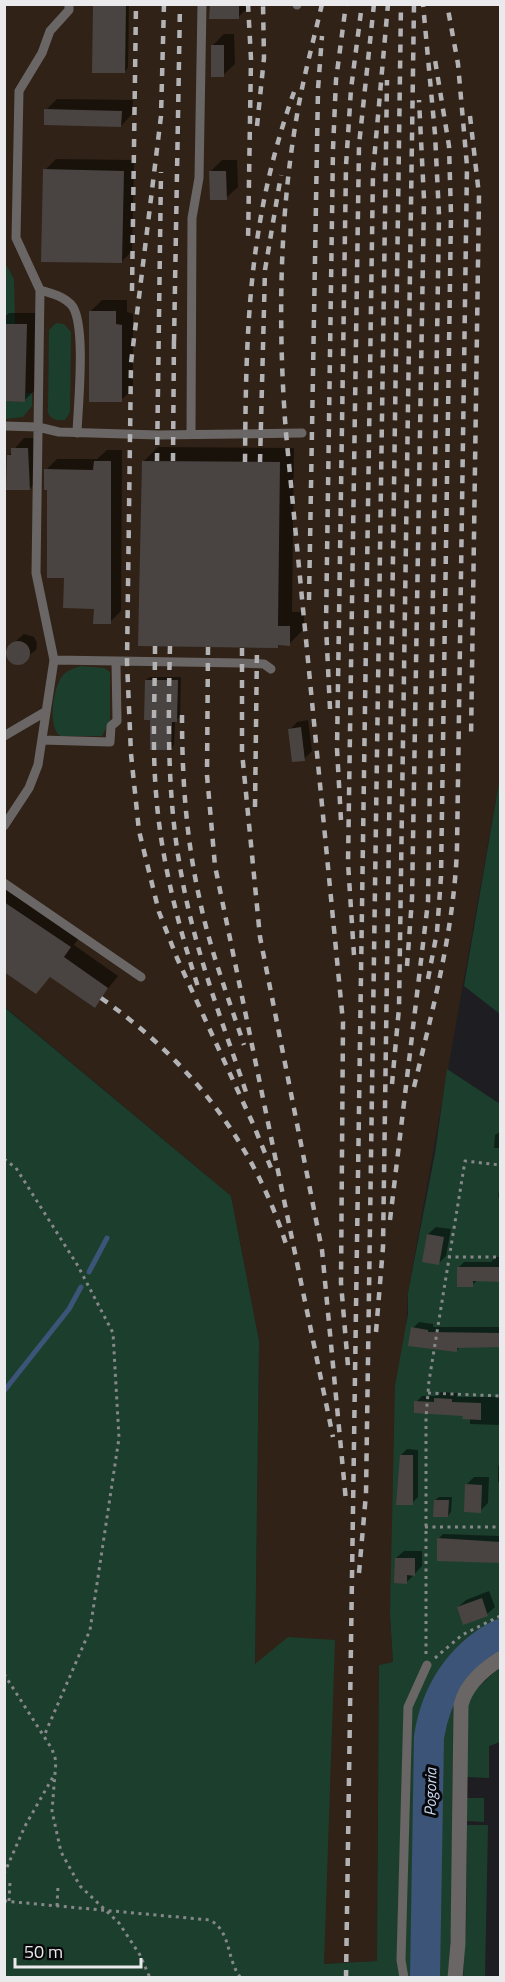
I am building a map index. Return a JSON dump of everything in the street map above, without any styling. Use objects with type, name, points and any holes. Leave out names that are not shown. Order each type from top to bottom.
[{"type":"street","points":[[455,1977],[458,1943],[461,1705],[466,1692],[478,1676],[501,1659]]},
{"type":"lane","points":[[4,826],[29,788],[38,765],[54,660],[36,573],[40,290],[16,238],[19,91],[42,53],[50,31],[69,10],[69,4]]},
{"type":"lane","points":[[191,434],[192,218],[199,178],[202,4]]},
{"type":"lane","points":[[40,290],[56,295],[72,306],[80,328],[77,433]]},
{"type":"lane","points":[[4,426],[38,427],[77,433],[302,433]]},
{"type":"lane","points":[[54,660],[242,663],[264,664],[271,669]]},
{"type":"lane","points":[[42,740],[110,742],[111,726],[117,721],[116,662]]},
{"type":"lane","points":[[4,736],[45,712]]},
{"type":"lane","points":[[4,883],[141,977]]},
{"type":"lane","points":[[404,1977],[401,1960],[408,1707],[427,1665]]},
{"type":"path","points":[[4,1159],[16,1168],[72,1257],[113,1333],[119,1438],[90,1630],[44,1736]]},
{"type":"path","points":[[427,1665],[425,1527],[428,1394],[448,1257],[465,1161],[501,1165]]},
{"type":"path","points":[[448,1257],[501,1257]]},
{"type":"path","points":[[428,1394],[501,1396]]},
{"type":"path","points":[[425,1527],[501,1527]]},
{"type":"path","points":[[427,1665],[462,1635],[501,1616]]},
{"type":"path","points":[[4,1674],[44,1736],[56,1761],[52,1810],[61,1852],[80,1886],[119,1923],[140,1955],[150,1977]]},
{"type":"path","points":[[4,1874],[25,1826],[54,1775]]},
{"type":"path","points":[[10,1882],[7,1901],[210,1920],[223,1932],[233,1964],[241,1977]]},
{"type":"path","points":[[57,1905],[58,1886]]},
{"type":"shaded area","points":[[4,5],[500,5],[500,777],[408,1293],[390,1614],[393,1662],[379,1665],[377,1961],[323,1964],[255,1665],[259,1341],[231,1196],[5,1007]]},
{"type":"green space","points":[[4,261],[14,279],[15,324],[5,324]]},
{"type":"green space","points":[[56,323],[64,324],[71,332],[70,412],[65,420],[53,419],[48,413],[49,330]]},
{"type":"green space","points":[[26,393],[32,393],[32,406],[23,417],[5,419],[5,401],[25,402]]},
{"type":"green space","points":[[81,666],[104,668],[110,672],[110,721],[102,736],[60,736],[56,731],[53,715],[56,688],[65,673]]},
{"type":"green space","points":[[500,777],[500,1014],[464,986]]},
{"type":"green space","points":[[4,1007],[231,1196],[259,1341],[255,1664],[288,1637],[335,1640],[324,1964],[377,1961],[379,1665],[393,1662],[390,1614],[395,1386],[408,1314],[408,1293],[435,1153],[447,1069],[500,1104],[500,1650],[476,1668],[464,1682],[453,1710],[452,1919],[448,1977],[5,1977]]},
{"type":"green space","points":[[500,1667],[500,1742],[489,1746],[489,1778],[467,1777],[467,1709],[473,1692]]},
{"type":"green space","points":[[467,1798],[484,1798],[484,1822],[467,1821]]},
{"type":"green space","points":[[467,1825],[488,1825],[485,1977],[463,1978]]},
{"type":"building","points":[[93,4],[126,4],[125,73],[92,73]]},
{"type":"building","points":[[210,4],[239,4],[239,19],[209,19]]},
{"type":"building","points":[[211,45],[224,45],[224,77],[211,77]]},
{"type":"building","points":[[44,109],[122,111],[121,127],[44,125]]},
{"type":"building","points":[[43,169],[124,171],[122,263],[41,262]]},
{"type":"building","points":[[209,171],[226,171],[227,200],[210,200]]},
{"type":"building","points":[[89,311],[116,311],[116,324],[122,325],[122,402],[89,402]]},
{"type":"building","points":[[4,324],[27,324],[25,402],[4,401]]},
{"type":"building","points":[[11,448],[28,448],[30,490],[6,490],[7,455],[11,455]]},
{"type":"building","points":[[94,461],[111,461],[111,624],[93,624],[94,609],[63,608],[64,578],[47,578],[47,490],[44,490],[44,469],[93,470]]},
{"type":"building","points":[[142,461],[280,462],[278,626],[290,626],[290,646],[278,645],[278,648],[138,646]]},
{"type":"building","points":[[18,641],[23,642],[29,648],[29,658],[23,664],[18,665],[13,664],[7,658],[6,653],[7,648],[13,642]]},
{"type":"building","points":[[145,680],[178,680],[177,722],[172,722],[171,750],[150,750],[150,720],[144,720]]},
{"type":"building","points":[[301,727],[305,761],[292,762],[288,729]]},
{"type":"building","points":[[4,902],[71,947],[64,957],[108,988],[95,1008],[50,977],[36,994],[4,972]]},
{"type":"building","points":[[427,1234],[444,1237],[439,1265],[422,1262]]},
{"type":"building","points":[[457,1267],[501,1267],[501,1282],[473,1281],[473,1287],[457,1287]]},
{"type":"building","points":[[411,1327],[428,1330],[428,1332],[501,1333],[501,1347],[457,1348],[457,1352],[408,1346]]},
{"type":"building","points":[[434,1398],[452,1399],[452,1402],[481,1403],[481,1420],[462,1419],[463,1416],[414,1413],[414,1401],[434,1402]]},
{"type":"building","points":[[400,1455],[413,1455],[413,1505],[396,1505]]},
{"type":"building","points":[[465,1484],[482,1485],[481,1513],[464,1512]]},
{"type":"building","points":[[434,1500],[449,1500],[448,1517],[433,1517]]},
{"type":"building","points":[[437,1538],[501,1542],[501,1563],[437,1561]]},
{"type":"building","points":[[395,1558],[415,1558],[415,1576],[407,1575],[407,1584],[394,1583]]},
{"type":"building","points":[[482,1598],[488,1616],[463,1625],[457,1607]]},
{"type":"waterway","points":[[89,1272],[107,1238]]},
{"type":"waterway","points":[[4,1391],[69,1309],[81,1287]]},
{"type":"waterway","name":"Pogoria","points":[[425,1978],[429,1737],[432,1721],[437,1705],[452,1676],[473,1653],[500,1634]]},
{"type":"railway","points":[[132,291],[136,4]]},
{"type":"railway","points":[[164,4],[161,116],[131,363],[127,662],[131,754],[139,831],[159,912],[177,958],[254,1126],[273,1173]]},
{"type":"railway","points":[[174,342],[180,4]]},
{"type":"railway","points":[[248,4],[251,59],[248,242]]},
{"type":"railway","points":[[257,126],[264,58],[263,4]]},
{"type":"railway","points":[[322,4],[301,92],[290,159],[283,237],[281,316],[286,433],[343,1022],[341,1283],[348,1366]]},
{"type":"railway","points":[[330,709],[326,626],[333,149],[336,80],[346,4]]},
{"type":"railway","points":[[341,820],[337,749],[346,166],[351,89],[362,4]]},
{"type":"railway","points":[[354,955],[348,863],[359,145],[374,4]]},
{"type":"railway","points":[[346,1978],[373,172],[388,4]]},
{"type":"railway","points":[[376,1332],[383,1247],[401,4]]},
{"type":"railway","points":[[392,1084],[399,1008],[414,4]]},
{"type":"railway","points":[[390,1220],[428,902],[439,215],[435,134],[423,4]]},
{"type":"railway","points":[[414,1087],[447,939],[457,848],[467,166],[458,64],[447,4]]},
{"type":"railway","points":[[309,600],[318,89],[322,36]]},
{"type":"railway","points":[[428,979],[437,932],[441,877],[451,215],[449,146],[435,60]]},
{"type":"railway","points":[[359,1573],[366,1494],[387,80]]},
{"type":"railway","points":[[245,462],[247,366],[253,275],[267,185],[294,92]]},
{"type":"railway","points":[[407,966],[412,899],[424,199],[419,100]]},
{"type":"railway","points":[[470,116],[479,195],[471,739]]},
{"type":"railway","points":[[157,461],[161,172]]},
{"type":"railway","points":[[260,462],[265,270],[281,175]]},
{"type":"railway","points":[[173,461],[174,335]]},
{"type":"railway","points":[[155,646],[154,756],[158,818],[172,892],[199,990]]},
{"type":"railway","points":[[170,646],[169,733],[171,791],[177,849],[194,932],[246,1092]]},
{"type":"railway","points":[[208,647],[207,775],[215,866],[333,1437]]},
{"type":"railway","points":[[242,648],[242,752],[260,937],[322,1250],[346,1501]]},
{"type":"railway","points":[[255,807],[257,648]]},
{"type":"railway","points":[[182,715],[186,808],[195,878],[214,955],[244,1045]]},
{"type":"railway","points":[[101,998],[162,1048],[190,1076],[214,1106],[256,1171],[286,1244]]}]
